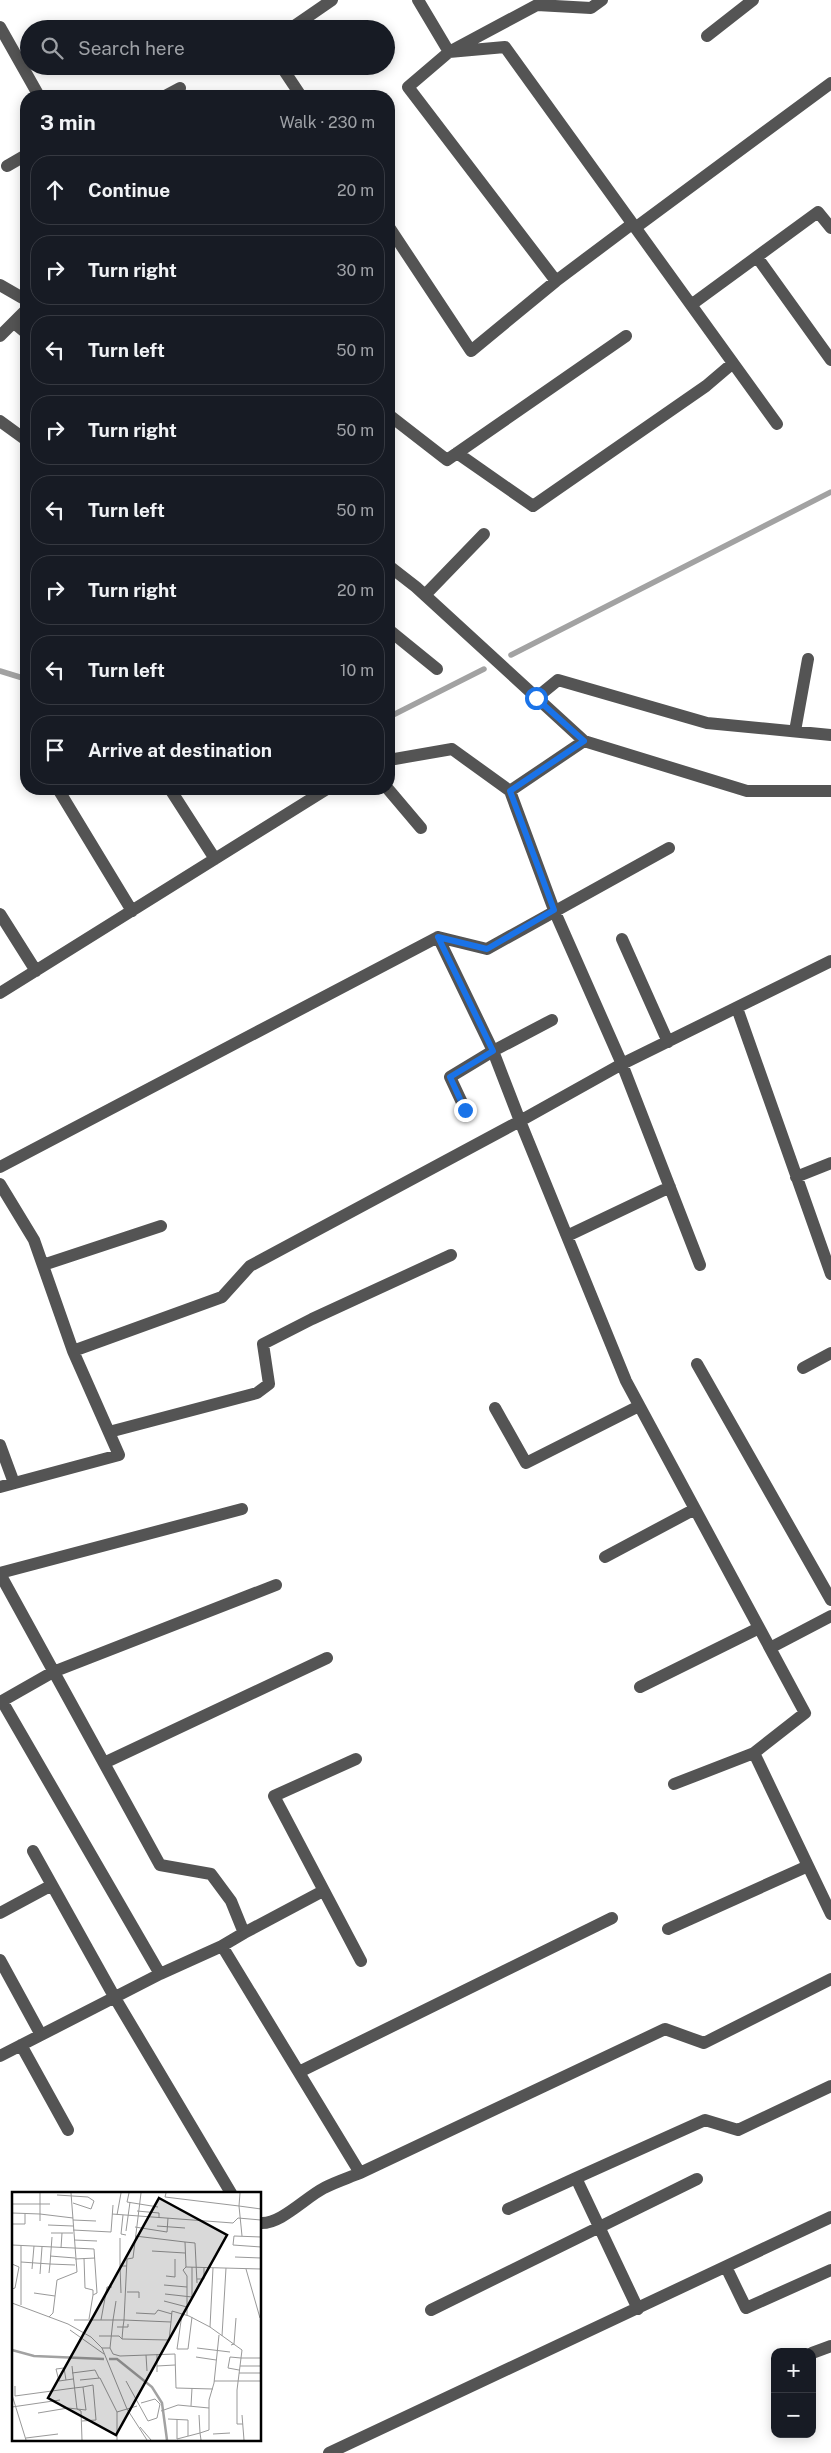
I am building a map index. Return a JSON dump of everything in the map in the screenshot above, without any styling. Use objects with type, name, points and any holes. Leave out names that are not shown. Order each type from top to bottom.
[{"type":"street","points":[[303,20],[332,0]]},
{"type":"street","points":[[418,0],[449,52]]},
{"type":"street","points":[[556,281],[408,87],[449,52],[537,5],[592,8],[602,0]]},
{"type":"street","points":[[707,36],[753,0]]},
{"type":"street","points":[[0,27],[20,62]]},
{"type":"street","points":[[449,52],[505,48],[777,424]]},
{"type":"street","points":[[27,75],[36,90]]},
{"type":"street","points":[[287,75],[297,90]]},
{"type":"street","points":[[395,236],[471,351],[556,281],[831,83]]},
{"type":"street","points":[[176,90],[180,88]]},
{"type":"street","points":[[7,166],[20,158]]},
{"type":"street","points":[[691,305],[818,212],[831,228]]},
{"type":"street","points":[[757,257],[831,360]]},
{"type":"street","points":[[0,285],[20,297]]},
{"type":"street","points":[[0,336],[20,316]]},
{"type":"street","points":[[14,323],[20,328]]},
{"type":"street","points":[[395,419],[447,460],[626,336]]},
{"type":"street","points":[[457,453],[533,506],[706,386],[733,363]]},
{"type":"street","points":[[0,422],[20,436]]},
{"type":"street","points":[[425,595],[484,534]]},
{"type":"street","points":[[395,571],[425,595],[584,741],[746,791],[831,791]]},
{"type":"street","points":[[395,635],[437,669]]},
{"type":"street","points":[[795,731],[808,659]]},
{"type":"street","points":[[536,698],[558,680],[707,723],[831,735]]},
{"type":"street","points":[[510,791],[584,741]]},
{"type":"street","points":[[395,759],[452,749],[510,791],[554,910],[622,1064],[700,1265]]},
{"type":"street","points":[[62,795],[132,911]]},
{"type":"street","points":[[174,795],[215,859]]},
{"type":"street","points":[[0,993],[317,795]]},
{"type":"street","points":[[393,795],[421,828]]},
{"type":"street","points":[[0,1168],[438,937],[487,949],[554,910],[669,848]]},
{"type":"street","points":[[0,914],[36,972]]},
{"type":"street","points":[[438,937],[493,1051],[626,1381],[805,1713],[754,1753],[674,1784]]},
{"type":"street","points":[[622,939],[668,1042]]},
{"type":"street","points":[[73,1351],[222,1298],[250,1266],[622,1064],[831,961]]},
{"type":"street","points":[[737,1008],[831,1274]]},
{"type":"street","points":[[465,1110],[450,1077],[493,1051],[552,1020]]},
{"type":"street","points":[[796,1177],[831,1163]]},
{"type":"street","points":[[0,1184],[34,1240],[73,1351],[119,1455],[0,1487]]},
{"type":"street","points":[[567,1236],[670,1187]]},
{"type":"street","points":[[43,1265],[161,1226]]},
{"type":"street","points":[[109,1432],[257,1393],[268,1384],[263,1344],[451,1255]]},
{"type":"street","points":[[803,1368],[831,1353]]},
{"type":"street","points":[[697,1364],[831,1600]]},
{"type":"street","points":[[495,1408],[526,1463],[639,1406]]},
{"type":"street","points":[[0,1446],[14,1483]]},
{"type":"street","points":[[242,1509],[0,1573],[160,1865],[212,1874],[230,1901],[244,1933]]},
{"type":"street","points":[[605,1557],[695,1509]]},
{"type":"street","points":[[160,1974],[2,1701],[53,1672],[276,1585]]},
{"type":"street","points":[[770,1648],[831,1616]]},
{"type":"street","points":[[640,1686],[759,1628]]},
{"type":"street","points":[[104,1763],[327,1658]]},
{"type":"street","points":[[754,1753],[831,1914]]},
{"type":"street","points":[[356,1759],[274,1796],[361,1961]]},
{"type":"street","points":[[33,1851],[115,1998],[231,2192]]},
{"type":"street","points":[[668,1929],[808,1866]]},
{"type":"street","points":[[0,1914],[52,1885]]},
{"type":"street","points":[[0,2056],[160,1974],[222,1946],[323,1891]]},
{"type":"street","points":[[299,2072],[612,1918]]},
{"type":"street","points":[[222,1946],[360,2173]]},
{"type":"street","points":[[0,1960],[41,2036]]},
{"type":"street","points":[[261,2223],[265,2224],[285,2214],[322,2188],[360,2173],[665,2029],[704,2043],[831,1979]]},
{"type":"street","points":[[21,2045],[68,2130]]},
{"type":"street","points":[[508,2209],[706,2120],[738,2130],[831,2086]]},
{"type":"street","points":[[576,2178],[638,2309]]},
{"type":"street","points":[[431,2310],[697,2179]]},
{"type":"street","points":[[329,2453],[831,2218]]},
{"type":"street","points":[[726,2267],[746,2308],[831,2270]]},
{"type":"street","points":[[816,2351],[831,2346]]},
{"type":"waterway","points":[[511,655],[831,492]]},
{"type":"waterway","points":[[395,714],[484,669]]},
{"type":"waterway","points":[[0,671],[20,677]]},
{"type":"route","points":[[465,1110],[450,1077],[493,1051],[438,937],[487,949],[554,910],[510,791],[584,741],[536,698]]}]
